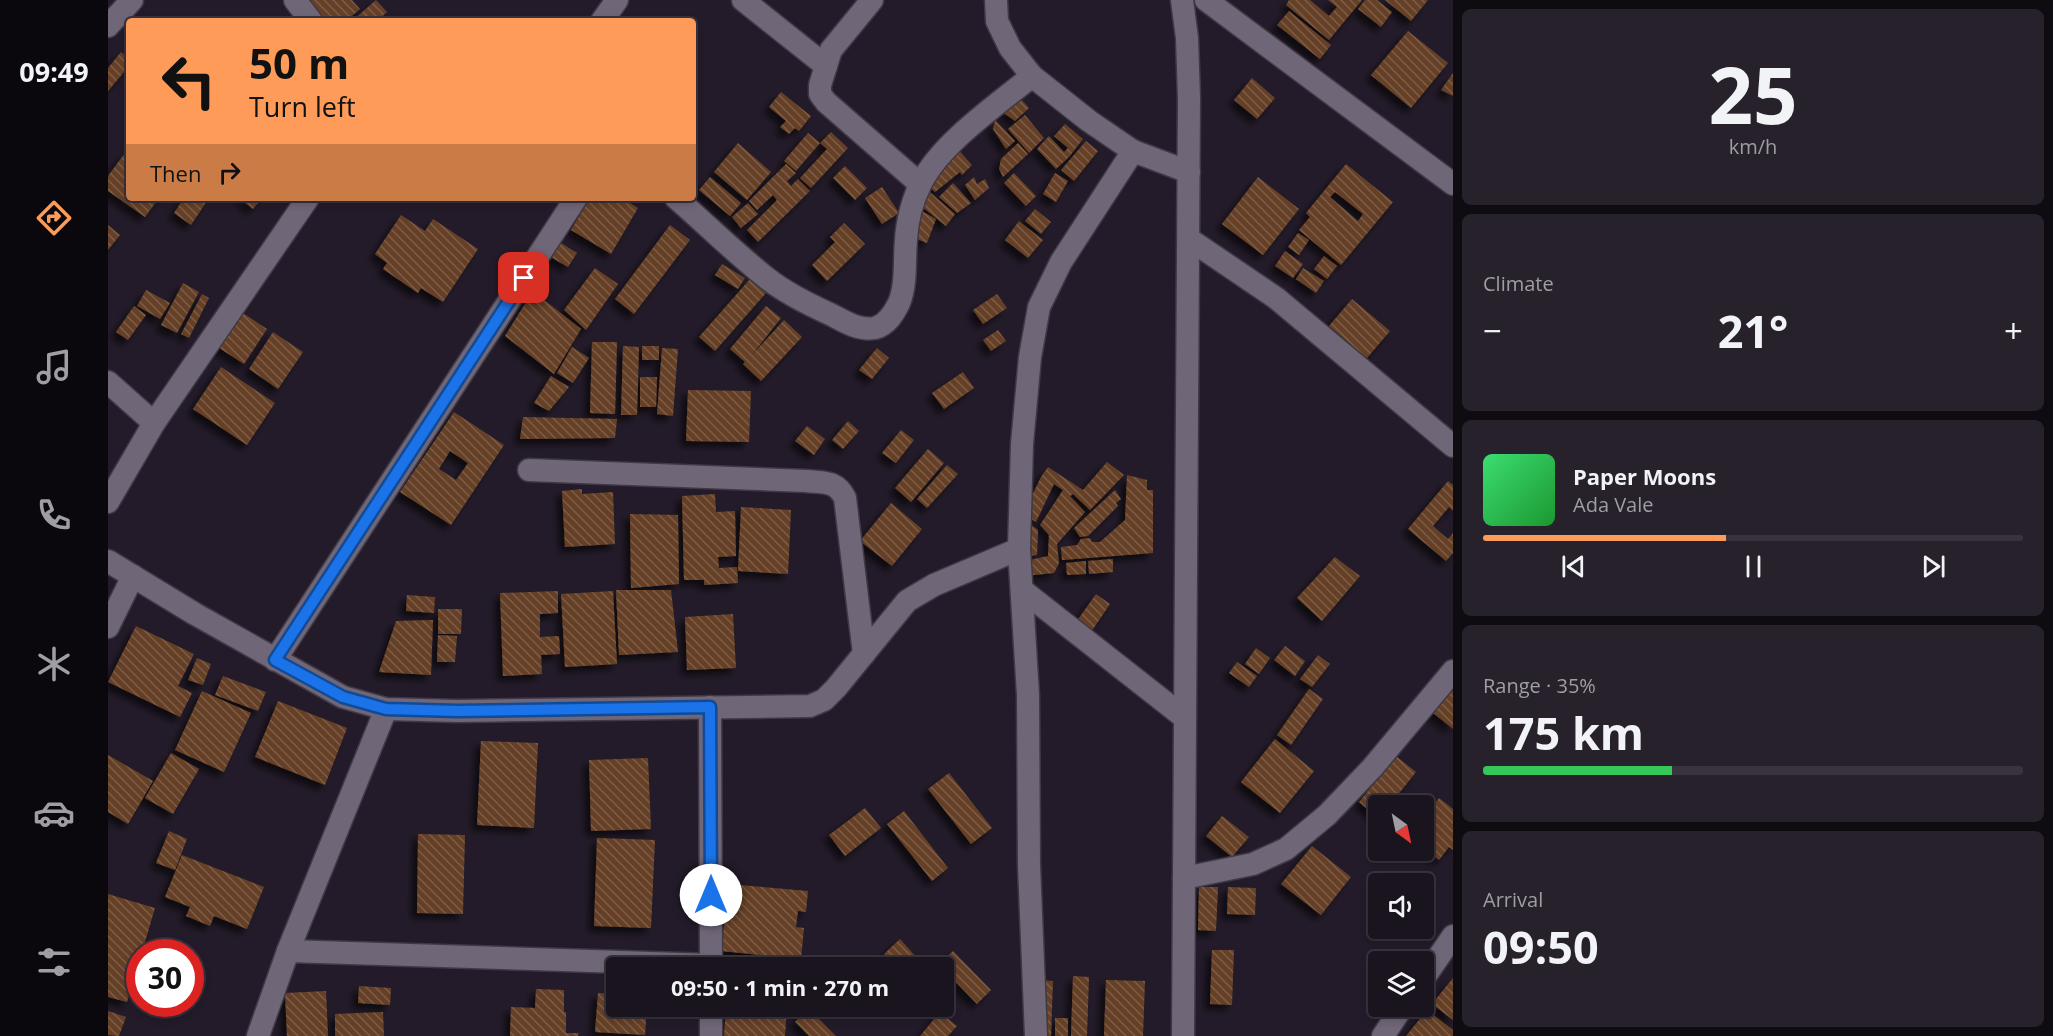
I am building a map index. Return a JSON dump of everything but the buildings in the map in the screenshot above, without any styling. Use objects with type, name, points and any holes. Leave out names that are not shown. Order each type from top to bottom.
[{"type":"street","points":[[108,26],[132,0]]},
{"type":"street","points":[[295,0],[309,18]]},
{"type":"street","points":[[604,18],[617,0]]},
{"type":"street","points":[[743,0],[826,66]]},
{"type":"street","points":[[872,0],[831,50],[820,86],[820,94],[826,102],[920,184]]},
{"type":"street","points":[[996,0],[997,21],[1010,48],[1032,76],[1089,121],[1133,151],[1189,172]]},
{"type":"street","points":[[1182,0],[1187,38],[1189,98],[1183,1036]]},
{"type":"street","points":[[1206,0],[1453,184]]},
{"type":"street","points":[[679,201],[769,280],[803,301],[854,326],[873,328],[884,324],[900,301],[904,283],[906,237],[920,184],[932,163],[969,128],[1032,76]]},
{"type":"street","points":[[1036,1036],[1029,865],[1028,695],[1019,549],[1022,444],[1030,357],[1039,307],[1061,262],[1133,151]]},
{"type":"street","points":[[108,502],[154,423],[306,201]]},
{"type":"street","points":[[275,660],[574,201]]},
{"type":"street","points":[[1189,239],[1276,298],[1453,446]]},
{"type":"street","points":[[108,382],[154,423]]},
{"type":"street","points":[[529,470],[832,484],[841,489],[845,498],[864,654]]},
{"type":"street","points":[[108,561],[275,660],[343,697],[386,709],[457,711],[810,705],[824,700],[907,601],[921,591],[1019,549]]},
{"type":"street","points":[[108,627],[133,576]]},
{"type":"street","points":[[1022,590],[1185,718]]},
{"type":"street","points":[[1184,878],[1253,864],[1286,849],[1327,815],[1372,768],[1453,671]]},
{"type":"street","points":[[710,707],[711,957]]},
{"type":"street","points":[[258,1036],[288,951],[386,709]]},
{"type":"street","points":[[1434,964],[1453,936]]},
{"type":"street","points":[[288,951],[606,962]]},
{"type":"street","points":[[711,1017],[711,1036]]},
{"type":"street","points":[[1383,1036],[1396,1017]]},
{"type":"route","points":[[524,278],[275,660],[343,697],[386,709],[457,711],[710,707],[711,895]]}]
